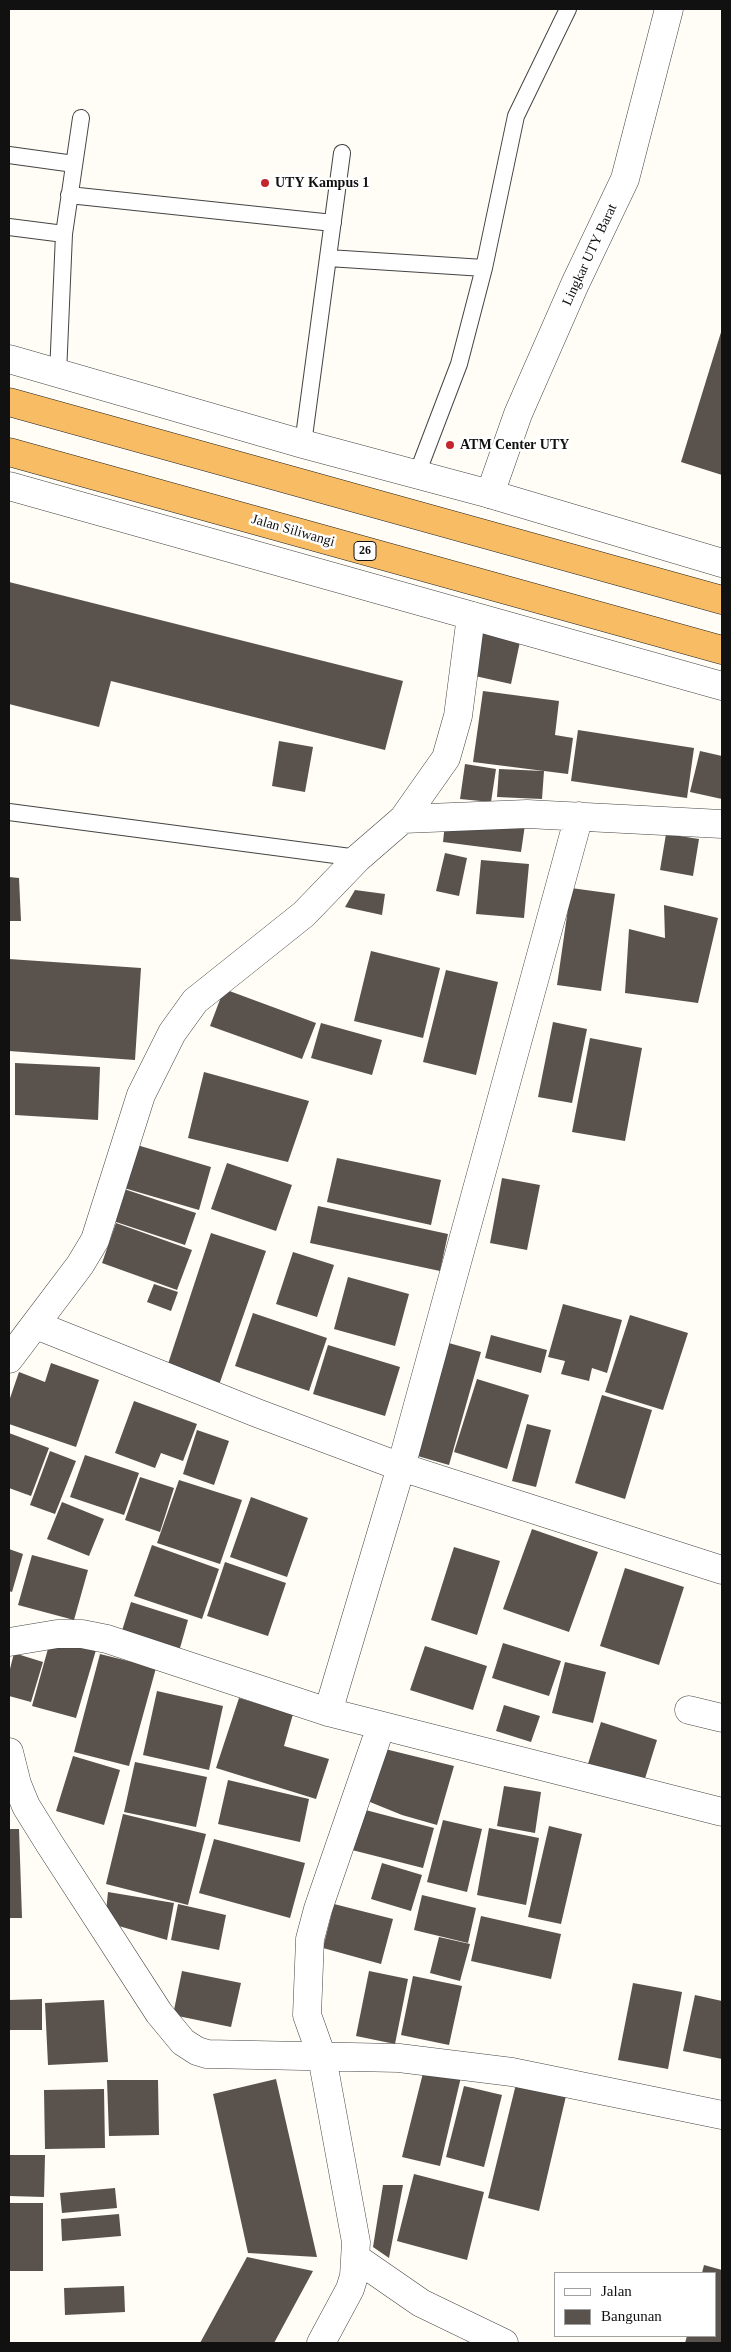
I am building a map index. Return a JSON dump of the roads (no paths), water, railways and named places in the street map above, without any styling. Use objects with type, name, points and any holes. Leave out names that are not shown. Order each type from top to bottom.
[{"type":"highway","points":[[9,402],[722,600]]},
{"type":"highway","name":"Jalan Siliwangi","points":[[9,452],[722,650]]},
{"type":"street","name":"Lingkar UTY Barat","points":[[490,494],[518,414],[575,284],[625,180],[669,9]]},
{"type":"street","points":[[9,359],[303,444],[490,494],[722,563]]},
{"type":"street","points":[[9,486],[722,686]]},
{"type":"street","points":[[9,1359],[80,1265],[95,1240],[140,1095],[172,1033],[195,1001],[304,914],[358,858],[403,819],[446,758],[458,716],[471,616]]},
{"type":"street","points":[[403,819],[527,814],[722,824]]},
{"type":"street","points":[[328,1712],[401,1467],[579,816]]},
{"type":"street","points":[[36,1325],[257,1413],[401,1467],[722,1570]]},
{"type":"street","points":[[9,1642],[57,1634],[82,1634],[108,1639],[328,1712],[722,1812]]},
{"type":"street","points":[[689,1710],[722,1718]]},
{"type":"street","points":[[321,2343],[350,2289],[356,2258],[356,2242],[322,2057],[307,2016],[310,1939],[318,1909],[381,1726]]},
{"type":"street","points":[[9,1752],[17,1784],[35,1820],[159,2013],[183,2042],[197,2051],[207,2054],[399,2058],[512,2072],[722,2116]]},
{"type":"street","points":[[356,2258],[421,2303],[504,2343]]},
{"type":"lane","points":[[417,474],[460,364],[484,268],[516,116],[568,9]]},
{"type":"lane","points":[[58,374],[64,234],[81,118]]},
{"type":"lane","points":[[303,444],[342,153]]},
{"type":"lane","points":[[9,155],[74,164]]},
{"type":"lane","points":[[69,195],[333,223]]},
{"type":"lane","points":[[9,227],[64,234]]},
{"type":"lane","points":[[328,258],[484,268]]},
{"type":"lane","points":[[9,812],[358,858]]},
{"type":"place","name":"UTY Kampus 1","points":[[265,183]]},
{"type":"place","name":"ATM Center UTY","points":[[450,445]]}]
